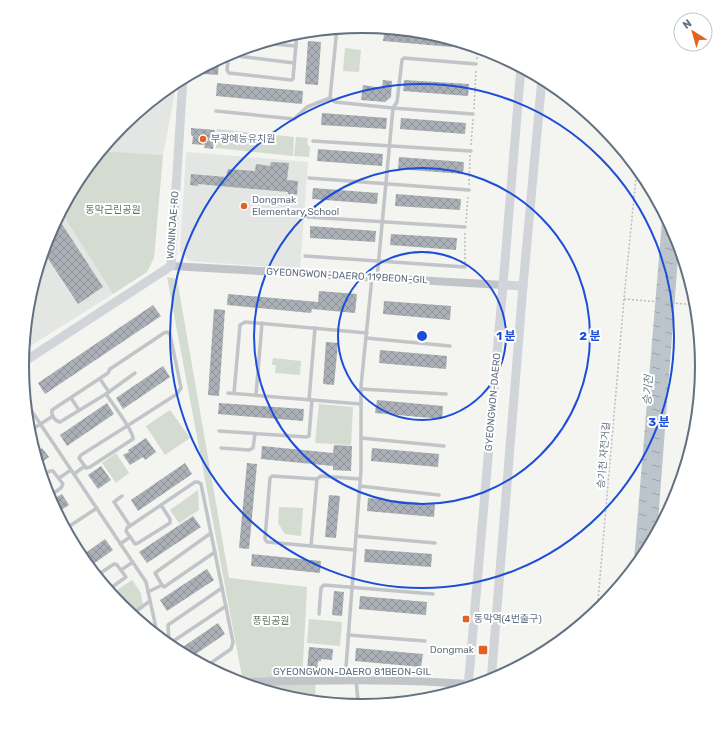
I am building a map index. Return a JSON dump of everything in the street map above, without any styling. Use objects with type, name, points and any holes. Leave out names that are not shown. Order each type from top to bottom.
[{"type":"main road","name":"GYEONGWON-DAERO","points":[[469,682],[520,73]]},
{"type":"main road","name":"GYEONGWON-DAERO","points":[[492,674],[523,286],[541,85]]},
{"type":"main road","name":"WONINJAE-RO","points":[[29,358],[170,266],[182,86]]},
{"type":"main road","name":"GYEONGWON-DAERO 119BEON-GIL","points":[[503,285],[523,286]]},
{"type":"street","name":"GYEONGWON-DAERO 119BEON-GIL","points":[[170,266],[503,285]]},
{"type":"street","name":"GYEONGWON-DAERO 81BEON-GIL","points":[[255,682],[356,680],[460,685]]},
{"type":"lane","points":[[330,98],[336,34]]},
{"type":"lane","points":[[228,61],[227,70],[229,73],[291,80],[293,79],[296,39]]},
{"type":"lane","points":[[275,44],[296,46]]},
{"type":"lane","points":[[240,56],[294,63]]},
{"type":"lane","points":[[345,681],[360,486],[361,389],[366,338],[379,261],[393,108],[397,102],[402,60],[404,58],[476,64]]},
{"type":"lane","points":[[330,98],[335,102],[473,114]]},
{"type":"lane","points":[[216,111],[294,119],[307,107],[330,98]]},
{"type":"lane","points":[[312,141],[471,151]]},
{"type":"lane","points":[[309,178],[468,190]]},
{"type":"lane","points":[[308,218],[383,221],[465,228]]},
{"type":"lane","points":[[305,256],[465,267]]},
{"type":"lane","points":[[234,393],[240,325],[245,322],[367,333]]},
{"type":"lane","points":[[256,395],[262,323]]},
{"type":"lane","points":[[219,431],[307,438],[309,436],[315,328]]},
{"type":"lane","points":[[100,379],[107,393],[127,426],[134,436],[133,439],[90,467],[86,468],[79,458],[81,455],[127,426],[179,391],[181,388],[170,334],[167,332],[164,333],[110,369],[108,373],[100,379],[52,410],[51,414],[57,422],[60,422],[107,393],[136,374]]},
{"type":"lane","points":[[366,338],[450,346]]},
{"type":"lane","points":[[361,389],[446,394]]},
{"type":"lane","points":[[228,393],[361,404]]},
{"type":"lane","points":[[71,398],[79,410]]},
{"type":"lane","points":[[32,413],[146,582],[156,628]]},
{"type":"lane","points":[[35,429],[53,416]]},
{"type":"lane","points":[[221,448],[250,450],[253,448],[255,434]]},
{"type":"lane","points":[[361,438],[444,446]]},
{"type":"lane","points":[[74,474],[85,466]]},
{"type":"lane","points":[[58,478],[71,470]]},
{"type":"lane","points":[[47,473],[53,471],[63,484],[61,488],[54,493]]},
{"type":"lane","points":[[355,550],[267,542],[265,539],[270,478],[272,476],[317,479],[321,476],[360,479]]},
{"type":"lane","points":[[311,546],[317,479]]},
{"type":"lane","points":[[161,505],[170,519],[170,522],[135,544],[126,532],[127,528],[130,526],[161,505],[195,482],[202,484],[233,642],[231,649],[210,663]]},
{"type":"lane","points":[[360,486],[440,495]]},
{"type":"lane","points":[[122,496],[114,502],[130,526]]},
{"type":"lane","points":[[70,526],[97,508]]},
{"type":"lane","points":[[162,585],[155,573],[211,534]]},
{"type":"lane","points":[[356,536],[435,543]]},
{"type":"lane","points":[[120,544],[130,537]]},
{"type":"lane","points":[[148,592],[162,585],[164,587],[215,552]]},
{"type":"lane","points":[[121,570],[132,562]]},
{"type":"lane","points":[[101,573],[114,564],[117,565],[126,577],[113,587]]},
{"type":"lane","points":[[319,614],[321,588],[324,585],[433,594]]},
{"type":"lane","points":[[167,637],[168,625],[222,588]]},
{"type":"lane","points":[[137,610],[150,602]]},
{"type":"lane","points":[[172,641],[226,606]]},
{"type":"lane","points":[[348,636],[425,641]]},
{"type":"lane","points":[[356,680],[358,700]]},
{"type":"path","points":[[465,267],[465,228],[477,53]]},
{"type":"path","name":"승기천 자전거길","points":[[598,602],[636,176]]},
{"type":"path","points":[[624,299],[690,304]]},
{"type":"shaded area","points":[[175,90],[163,155],[108,151],[143,116]]},
{"type":"shaded area","name":"Dongmak Elementary School","points":[[186,152],[308,162],[300,269],[189,261],[180,251]]},
{"type":"shaded area","points":[[64,217],[113,294],[30,346],[35,301],[40,280],[54,239]]},
{"type":"green space","points":[[345,48],[361,50],[359,72],[343,71]]},
{"type":"green space","points":[[217,129],[294,137],[293,156],[216,148]]},
{"type":"green space","points":[[296,137],[308,138],[307,144],[310,147],[309,157],[294,156]]},
{"type":"green space","name":"동막근린공원","points":[[108,151],[163,155],[154,258],[147,272],[113,294],[64,217],[85,181]]},
{"type":"green space","name":"풍림공원","points":[[167,277],[177,279],[229,578],[307,587],[302,681],[315,681],[316,697],[276,689],[242,678]]},
{"type":"green space","points":[[273,358],[301,361],[300,375],[275,373],[276,365],[272,365]]},
{"type":"green space","points":[[319,404],[353,407],[351,445],[315,443]]},
{"type":"green space","points":[[170,410],[190,438],[165,455],[146,426]]},
{"type":"green space","points":[[116,453],[129,473],[116,483],[102,463]]},
{"type":"green space","points":[[198,490],[199,510],[179,523],[170,510]]},
{"type":"green space","points":[[279,507],[303,508],[301,536],[285,534],[278,523]]},
{"type":"green space","points":[[132,580],[141,593],[143,606],[136,611],[116,591]]},
{"type":"green space","points":[[309,619],[342,622],[340,646],[307,643]]},
{"type":"water","points":[[662,219],[678,259],[658,521],[634,560]]},
{"type":"building","points":[[384,34],[428,39],[460,48],[383,41]]},
{"type":"building","points":[[308,41],[321,42],[318,85],[305,84]]},
{"type":"building","points":[[219,65],[218,75],[204,73]]},
{"type":"building","points":[[383,80],[392,81],[391,97],[385,102],[361,100],[363,85],[382,88]]},
{"type":"building","points":[[404,80],[469,84],[468,96],[403,91]]},
{"type":"building","points":[[217,83],[303,91],[302,104],[216,96]]},
{"type":"building","points":[[322,113],[387,118],[386,129],[321,125]]},
{"type":"building","points":[[401,118],[466,123],[465,134],[400,129]]},
{"type":"building","name":"부광예능유치원","points":[[191,128],[215,130],[213,149],[204,148],[205,145],[192,144],[193,136],[191,135]]},
{"type":"building","points":[[318,149],[383,154],[382,166],[317,161]]},
{"type":"building","points":[[399,157],[464,162],[463,174],[398,169]]},
{"type":"building","points":[[271,162],[289,163],[287,180],[298,181],[297,195],[288,194],[288,192],[198,184],[198,186],[190,185],[191,174],[226,177],[228,169],[255,171],[256,164],[270,166]]},
{"type":"building","points":[[313,188],[378,193],[377,204],[312,199]]},
{"type":"building","points":[[396,194],[461,199],[460,210],[395,206]]},
{"type":"building","points":[[61,223],[103,287],[78,304],[47,258]]},
{"type":"building","points":[[310,226],[376,231],[375,242],[310,238]]},
{"type":"building","points":[[391,234],[457,238],[456,250],[390,245]]},
{"type":"building","points":[[319,291],[357,294],[355,313],[312,309],[311,313],[227,305],[228,294],[318,302]]},
{"type":"building","points":[[384,301],[451,306],[450,320],[383,314]]},
{"type":"building","points":[[153,305],[161,316],[45,394],[38,383]]},
{"type":"building","points":[[214,309],[225,310],[219,396],[208,395]]},
{"type":"building","points":[[326,342],[338,343],[334,385],[323,384]]},
{"type":"building","points":[[380,350],[447,356],[446,369],[379,363]]},
{"type":"building","points":[[163,366],[170,377],[123,409],[116,398]]},
{"type":"building","points":[[377,400],[443,406],[442,419],[375,413]]},
{"type":"building","points":[[107,403],[114,414],[67,446],[60,435]]},
{"type":"building","points":[[219,403],[304,409],[303,421],[218,414]]},
{"type":"building","points":[[146,438],[156,452],[145,460],[143,457],[130,465],[123,455]]},
{"type":"building","points":[[334,445],[352,446],[351,471],[333,470],[333,466],[261,459],[262,446],[333,453]]},
{"type":"building","points":[[42,448],[49,457],[43,461],[40,453],[39,450]]},
{"type":"building","points":[[372,448],[439,454],[438,467],[371,461]]},
{"type":"building","points":[[185,463],[192,474],[138,511],[131,500]]},
{"type":"building","points":[[247,463],[257,464],[249,549],[239,548]]},
{"type":"building","points":[[101,466],[111,480],[98,489],[88,475]]},
{"type":"building","points":[[62,494],[69,505],[61,510],[56,498]]},
{"type":"building","points":[[329,495],[340,496],[336,538],[325,537]]},
{"type":"building","points":[[368,498],[435,504],[434,517],[367,511]]},
{"type":"building","points":[[193,516],[201,527],[147,563],[139,552]]},
{"type":"building","points":[[105,539],[113,550],[94,564],[86,553]]},
{"type":"building","points":[[365,549],[432,554],[431,567],[364,562]]},
{"type":"building","points":[[252,554],[321,561],[320,573],[251,566]]},
{"type":"building","points":[[207,569],[214,580],[167,611],[160,600]]},
{"type":"building","points":[[334,591],[344,592],[342,616],[332,615]]},
{"type":"building","points":[[360,596],[427,602],[426,615],[359,609]]},
{"type":"building","points":[[218,623],[225,634],[195,654],[183,647]]},
{"type":"building","points":[[309,647],[333,649],[332,660],[321,659],[321,661],[318,661],[317,670],[307,670]]},
{"type":"building","points":[[356,648],[423,654],[421,667],[355,661]]},
{"type":"place","name":"부광예능유치원","points":[[203,139]]},
{"type":"place","name":"Dongmak Elementary School","points":[[244,206]]},
{"type":"place","name":"동막역(4번출구)","points":[[466,619]]},
{"type":"place","name":"Dongmak","points":[[483,650]]},
{"type":"water label","name":"승기천","points":[[648,390]]}]
